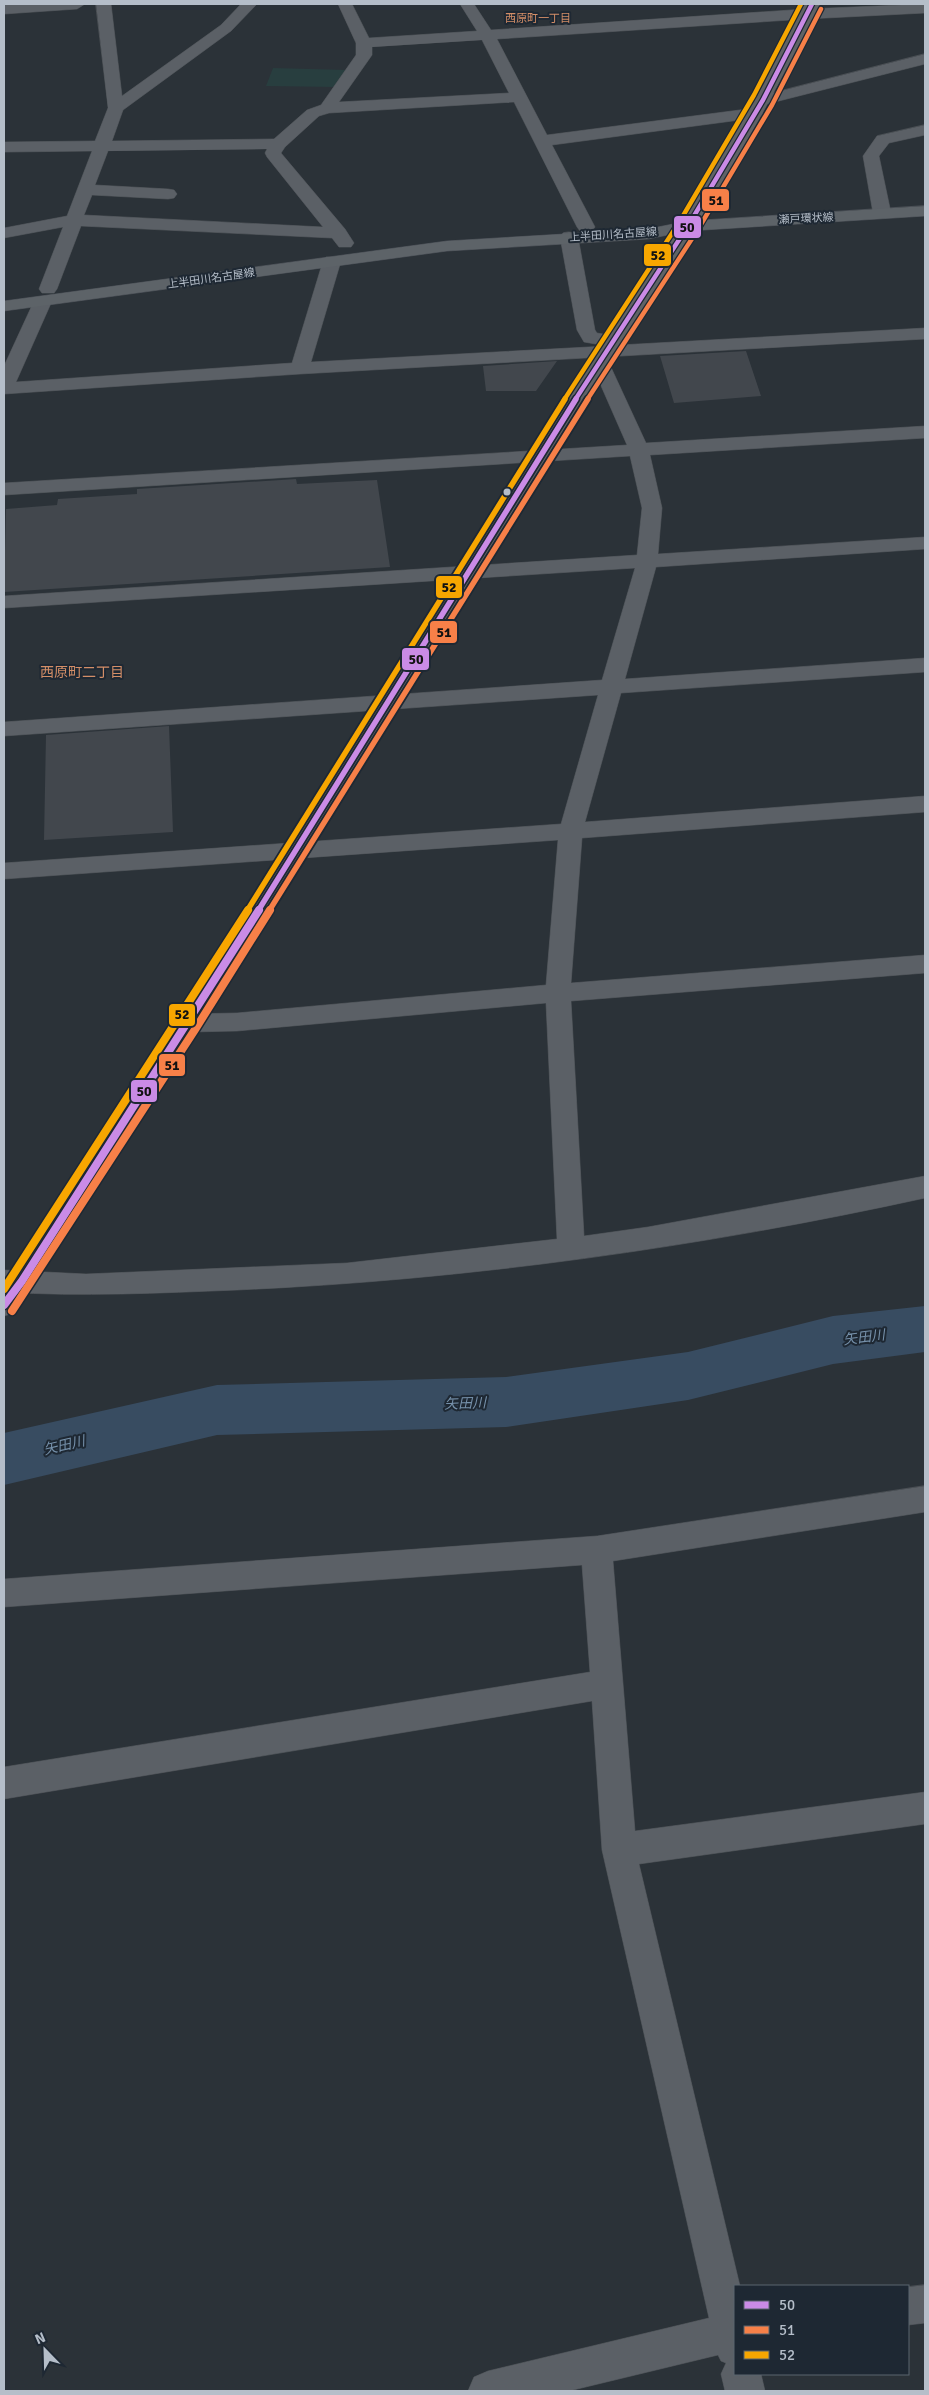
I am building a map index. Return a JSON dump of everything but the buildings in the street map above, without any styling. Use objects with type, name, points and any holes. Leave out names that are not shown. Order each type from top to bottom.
[{"type":"highway","points":[[10,1291],[188,1022],[471,571],[540,455],[688,226],[759,107],[809,9]]},
{"type":"main road","name":"瀬戸環状線","points":[[688,226],[925,211]]},
{"type":"main road","name":"上半田川名古屋線","points":[[4,306],[45,295],[442,234],[668,224],[688,226]]},
{"type":"main road","name":"上半田川名古屋線","points":[[4,294],[45,295],[447,246],[569,237],[648,234],[688,226]]},
{"type":"street","points":[[4,9],[77,4]]},
{"type":"street","points":[[103,4],[116,108],[45,295],[4,387],[300,368],[925,334]]},
{"type":"street","points":[[116,108],[226,28],[249,4]]},
{"type":"street","points":[[327,108],[364,55],[364,42],[344,4]]},
{"type":"street","points":[[466,4],[487,35],[586,227]]},
{"type":"street","points":[[364,42],[487,35],[657,16],[809,9],[925,9]]},
{"type":"street","points":[[541,141],[759,107],[925,59]]},
{"type":"street","points":[[349,248],[339,233],[273,153],[278,144],[313,113],[327,108],[519,97]]},
{"type":"street","points":[[882,213],[871,156],[883,140],[925,130]]},
{"type":"street","points":[[4,147],[278,144]]},
{"type":"street","points":[[84,190],[168,194]]},
{"type":"street","points":[[4,232],[73,220],[339,233]]},
{"type":"street","points":[[569,237],[586,330],[591,338],[608,351],[639,450],[652,508],[647,561],[571,830],[558,992],[571,1249]]},
{"type":"street","points":[[300,368],[332,261]]},
{"type":"street","points":[[4,489],[925,432]]},
{"type":"street","points":[[4,602],[925,542]]},
{"type":"street","points":[[4,729],[925,665]]},
{"type":"street","points":[[4,871],[293,852],[925,804]]},
{"type":"street","points":[[188,1022],[237,1022],[558,992],[925,964]]},
{"type":"street","points":[[10,1291],[86,1285],[347,1274],[571,1249],[850,1203],[925,1187]]},
{"type":"street","points":[[4,1593],[597,1550],[925,1499]]},
{"type":"street","points":[[488,2391],[734,2337],[619,1850],[605,1684],[597,1550]]},
{"type":"street","points":[[4,1783],[605,1684]]},
{"type":"street","points":[[619,1850],[925,1808]]},
{"type":"street","points":[[909,2306],[925,2304]]},
{"type":"street","points":[[741,2375],[745,2391]]},
{"type":"green space","points":[[273,68],[347,70],[335,87],[266,86]]},
{"type":"waterway","name":"矢田川","points":[[4,1459],[217,1410],[506,1402],[688,1376],[833,1340],[925,1329]]},
{"type":"transit line","name":"52","points":[[4,1289],[180,1018],[462,566],[532,450],[680,221],[754,95],[801,4]]},
{"type":"transit line","name":"50","points":[[4,1305],[22,1281],[188,1023],[471,571],[540,455],[688,226],[763,100],[812,4]]},
{"type":"transit line","name":"51","points":[[12,1311],[196,1028],[479,576],[548,460],[697,231],[772,105],[821,9]]},
{"type":"district","name":"西原町一丁目","points":[[538,18]]},
{"type":"district","name":"西原町二丁目","points":[[82,672]]}]
